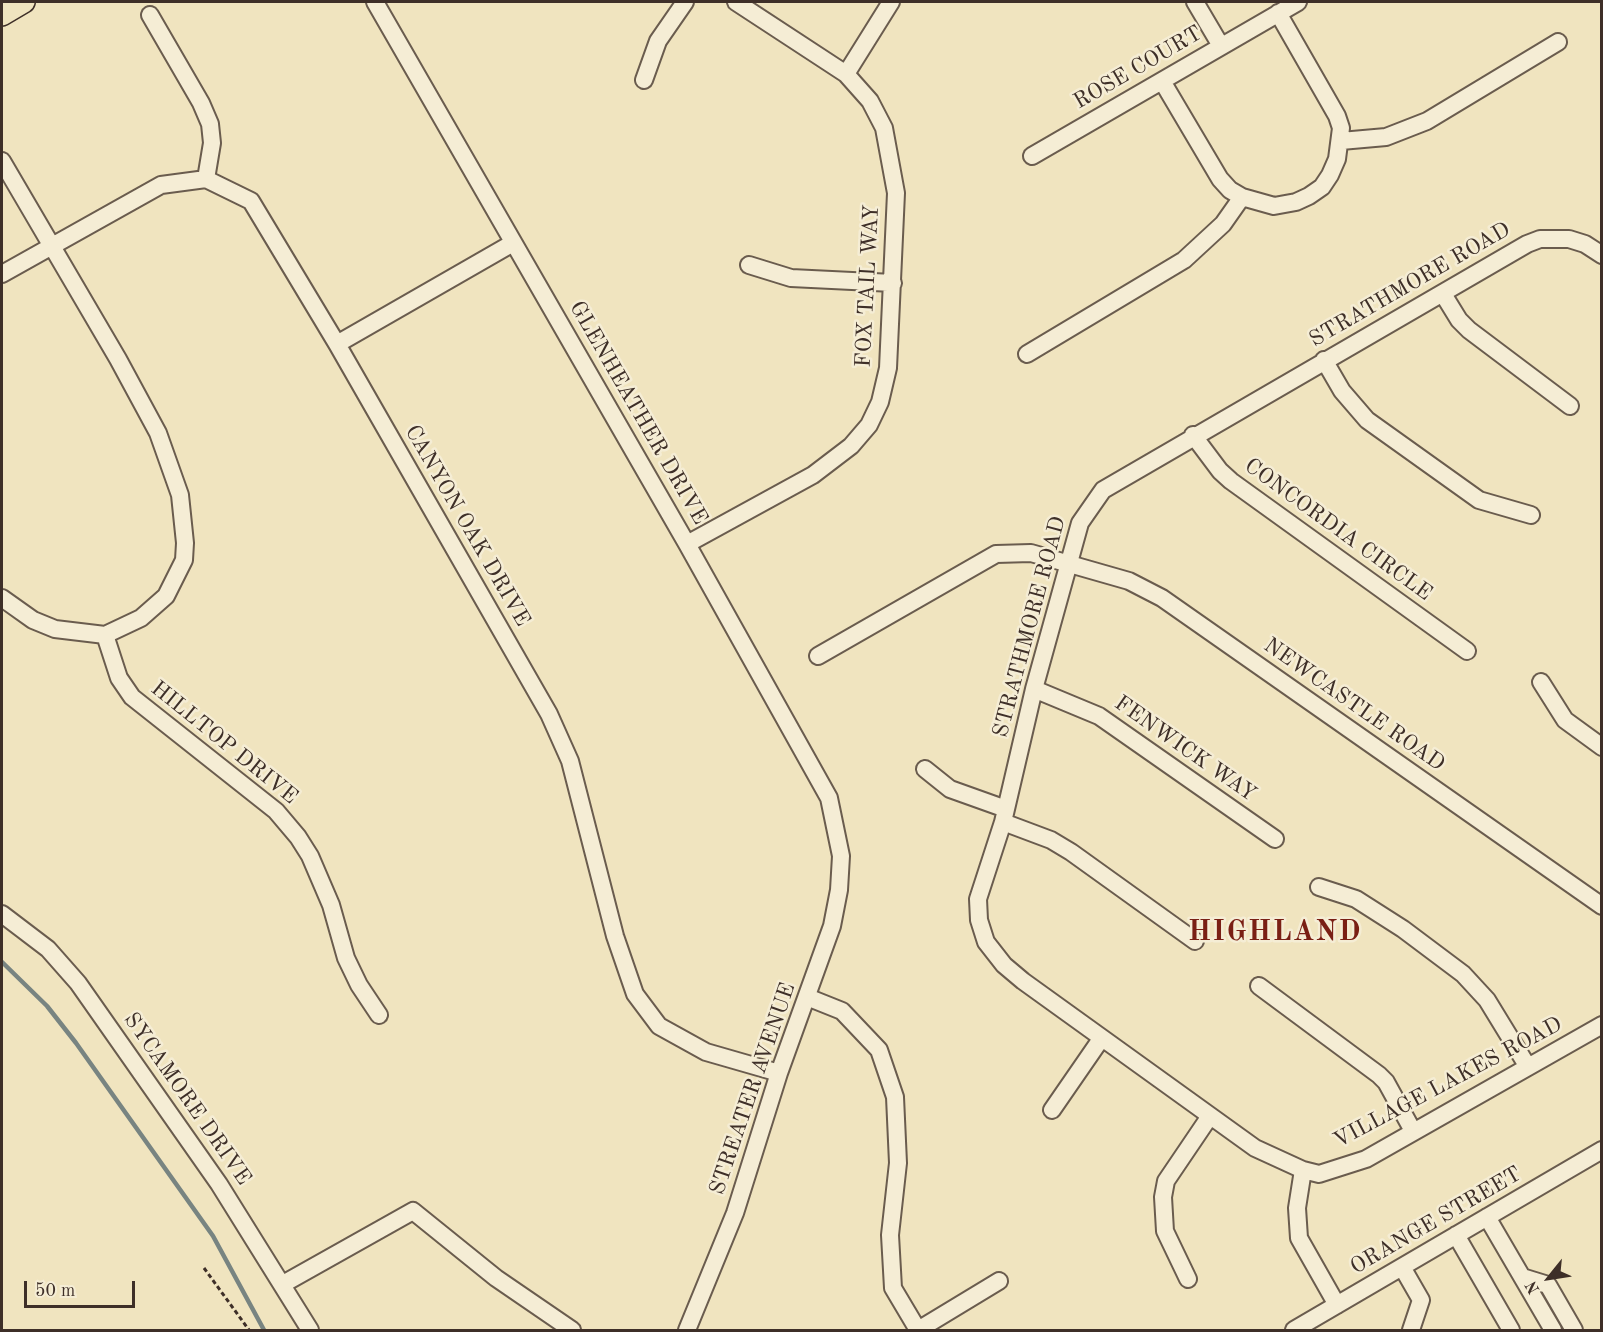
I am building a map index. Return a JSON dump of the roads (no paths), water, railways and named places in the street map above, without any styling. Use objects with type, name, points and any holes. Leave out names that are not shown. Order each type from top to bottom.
[{"type":"street","name":"GLENHEATHER DRIVE","points":[[375,2],[687,544],[829,798],[841,856]]},
{"type":"street","points":[[644,80],[658,40],[685,2]]},
{"type":"street","name":"FOX TAIL WAY","points":[[687,544],[830,464],[851,446],[869,425],[880,402],[888,368],[896,193],[884,128],[874,110],[846,74],[736,2]]},
{"type":"street","points":[[846,74],[891,2]]},
{"type":"street","points":[[1195,2],[1221,46]]},
{"type":"street","name":"ROSE COURT","points":[[1032,156],[1298,2]]},
{"type":"street","points":[[1162,81],[1220,179],[1242,197],[1274,206],[1296,202],[1322,187],[1337,159],[1341,129],[1337,116],[1278,13]]},
{"type":"street","points":[[2,274],[161,185],[206,179],[212,143],[210,124],[201,103],[150,15]]},
{"type":"street","points":[[1341,141],[1386,136],[1427,122],[1558,42]]},
{"type":"street","points":[[2,161],[118,359],[158,433],[171,465],[182,507],[184,560],[166,596],[141,618],[105,635],[55,629],[33,620],[2,598]]},
{"type":"street","name":"CANYON OAK DRIVE","points":[[206,179],[251,201],[337,344],[549,714],[570,761],[615,936],[634,994],[659,1026],[706,1052],[779,1073]]},
{"type":"street","points":[[1027,354],[1184,260],[1223,224],[1242,197]]},
{"type":"street","name":"STRATHMORE ROAD","points":[[1101,1039],[1004,965],[986,942],[979,920],[980,889],[1005,815],[1034,689],[1080,523],[1103,490],[1193,435],[1540,239],[1569,239],[1585,244],[1602,255]]},
{"type":"street","points":[[337,344],[513,243]]},
{"type":"street","points":[[749,265],[791,278],[893,283]]},
{"type":"street","points":[[1443,294],[1459,320],[1469,330],[1570,406]]},
{"type":"street","points":[[1324,360],[1342,391],[1367,420],[1479,501],[1531,515]]},
{"type":"street","name":"CONCORDIA CIRCLE","points":[[1193,435],[1220,471],[1231,480],[1467,651]]},
{"type":"street","name":"NEWCASTLE ROAD","points":[[818,656],[996,554],[1031,554],[1129,581],[1162,598],[1602,906]]},
{"type":"street","name":"HILLTOP DRIVE","points":[[105,635],[119,678],[132,697],[276,811],[298,837],[327,895],[346,958],[359,985],[379,1015]]},
{"type":"street","points":[[1541,682],[1565,720],[1602,747]]},
{"type":"street","name":"FENWICK WAY","points":[[1034,689],[1099,716],[1275,839]]},
{"type":"street","points":[[925,769],[950,789],[1005,815],[1071,852],[1195,941]]},
{"type":"street","name":"STREATER AVENUE","points":[[687,1330],[735,1213],[779,1073],[832,926],[840,890],[841,856]]},
{"type":"street","points":[[1319,887],[1356,899],[1403,929],[1463,974],[1487,1000],[1528,1067]]},
{"type":"street","name":"SYCAMORE DRIVE","points":[[2,914],[48,949],[78,983],[219,1184],[283,1284],[309,1330]]},
{"type":"street","points":[[1259,986],[1379,1075],[1386,1082],[1413,1131]]},
{"type":"street","points":[[807,997],[842,1011],[879,1050],[895,1097],[898,1163],[890,1235],[893,1288],[918,1330],[999,1281]]},
{"type":"street","name":"VILLAGE LAKES ROAD","points":[[1101,1039],[1255,1148],[1303,1170],[1319,1173],[1347,1167],[1602,1025]]},
{"type":"street","points":[[1052,1110],[1101,1039]]},
{"type":"street","points":[[1188,1279],[1165,1231],[1163,1197],[1166,1180],[1210,1116]]},
{"type":"street","name":"ORANGE STREET","points":[[1294,1330],[1600,1153]]},
{"type":"street","points":[[1303,1170],[1297,1208],[1299,1238],[1337,1305]]},
{"type":"street","points":[[283,1284],[413,1211],[496,1278],[572,1330]]},
{"type":"street","points":[[1487,1217],[1553,1330]]},
{"type":"street","points":[[1456,1235],[1511,1330]]},
{"type":"street","points":[[1402,1267],[1420,1299],[1411,1330]]},
{"type":"street","points":[[1522,1277],[1548,1285],[1574,1330]]},
{"type":"waterway","points":[[2,962],[47,1006],[76,1043],[213,1236],[264,1330]]},
{"type":"district","name":"HIGHLAND","points":[[1275,933]]}]
